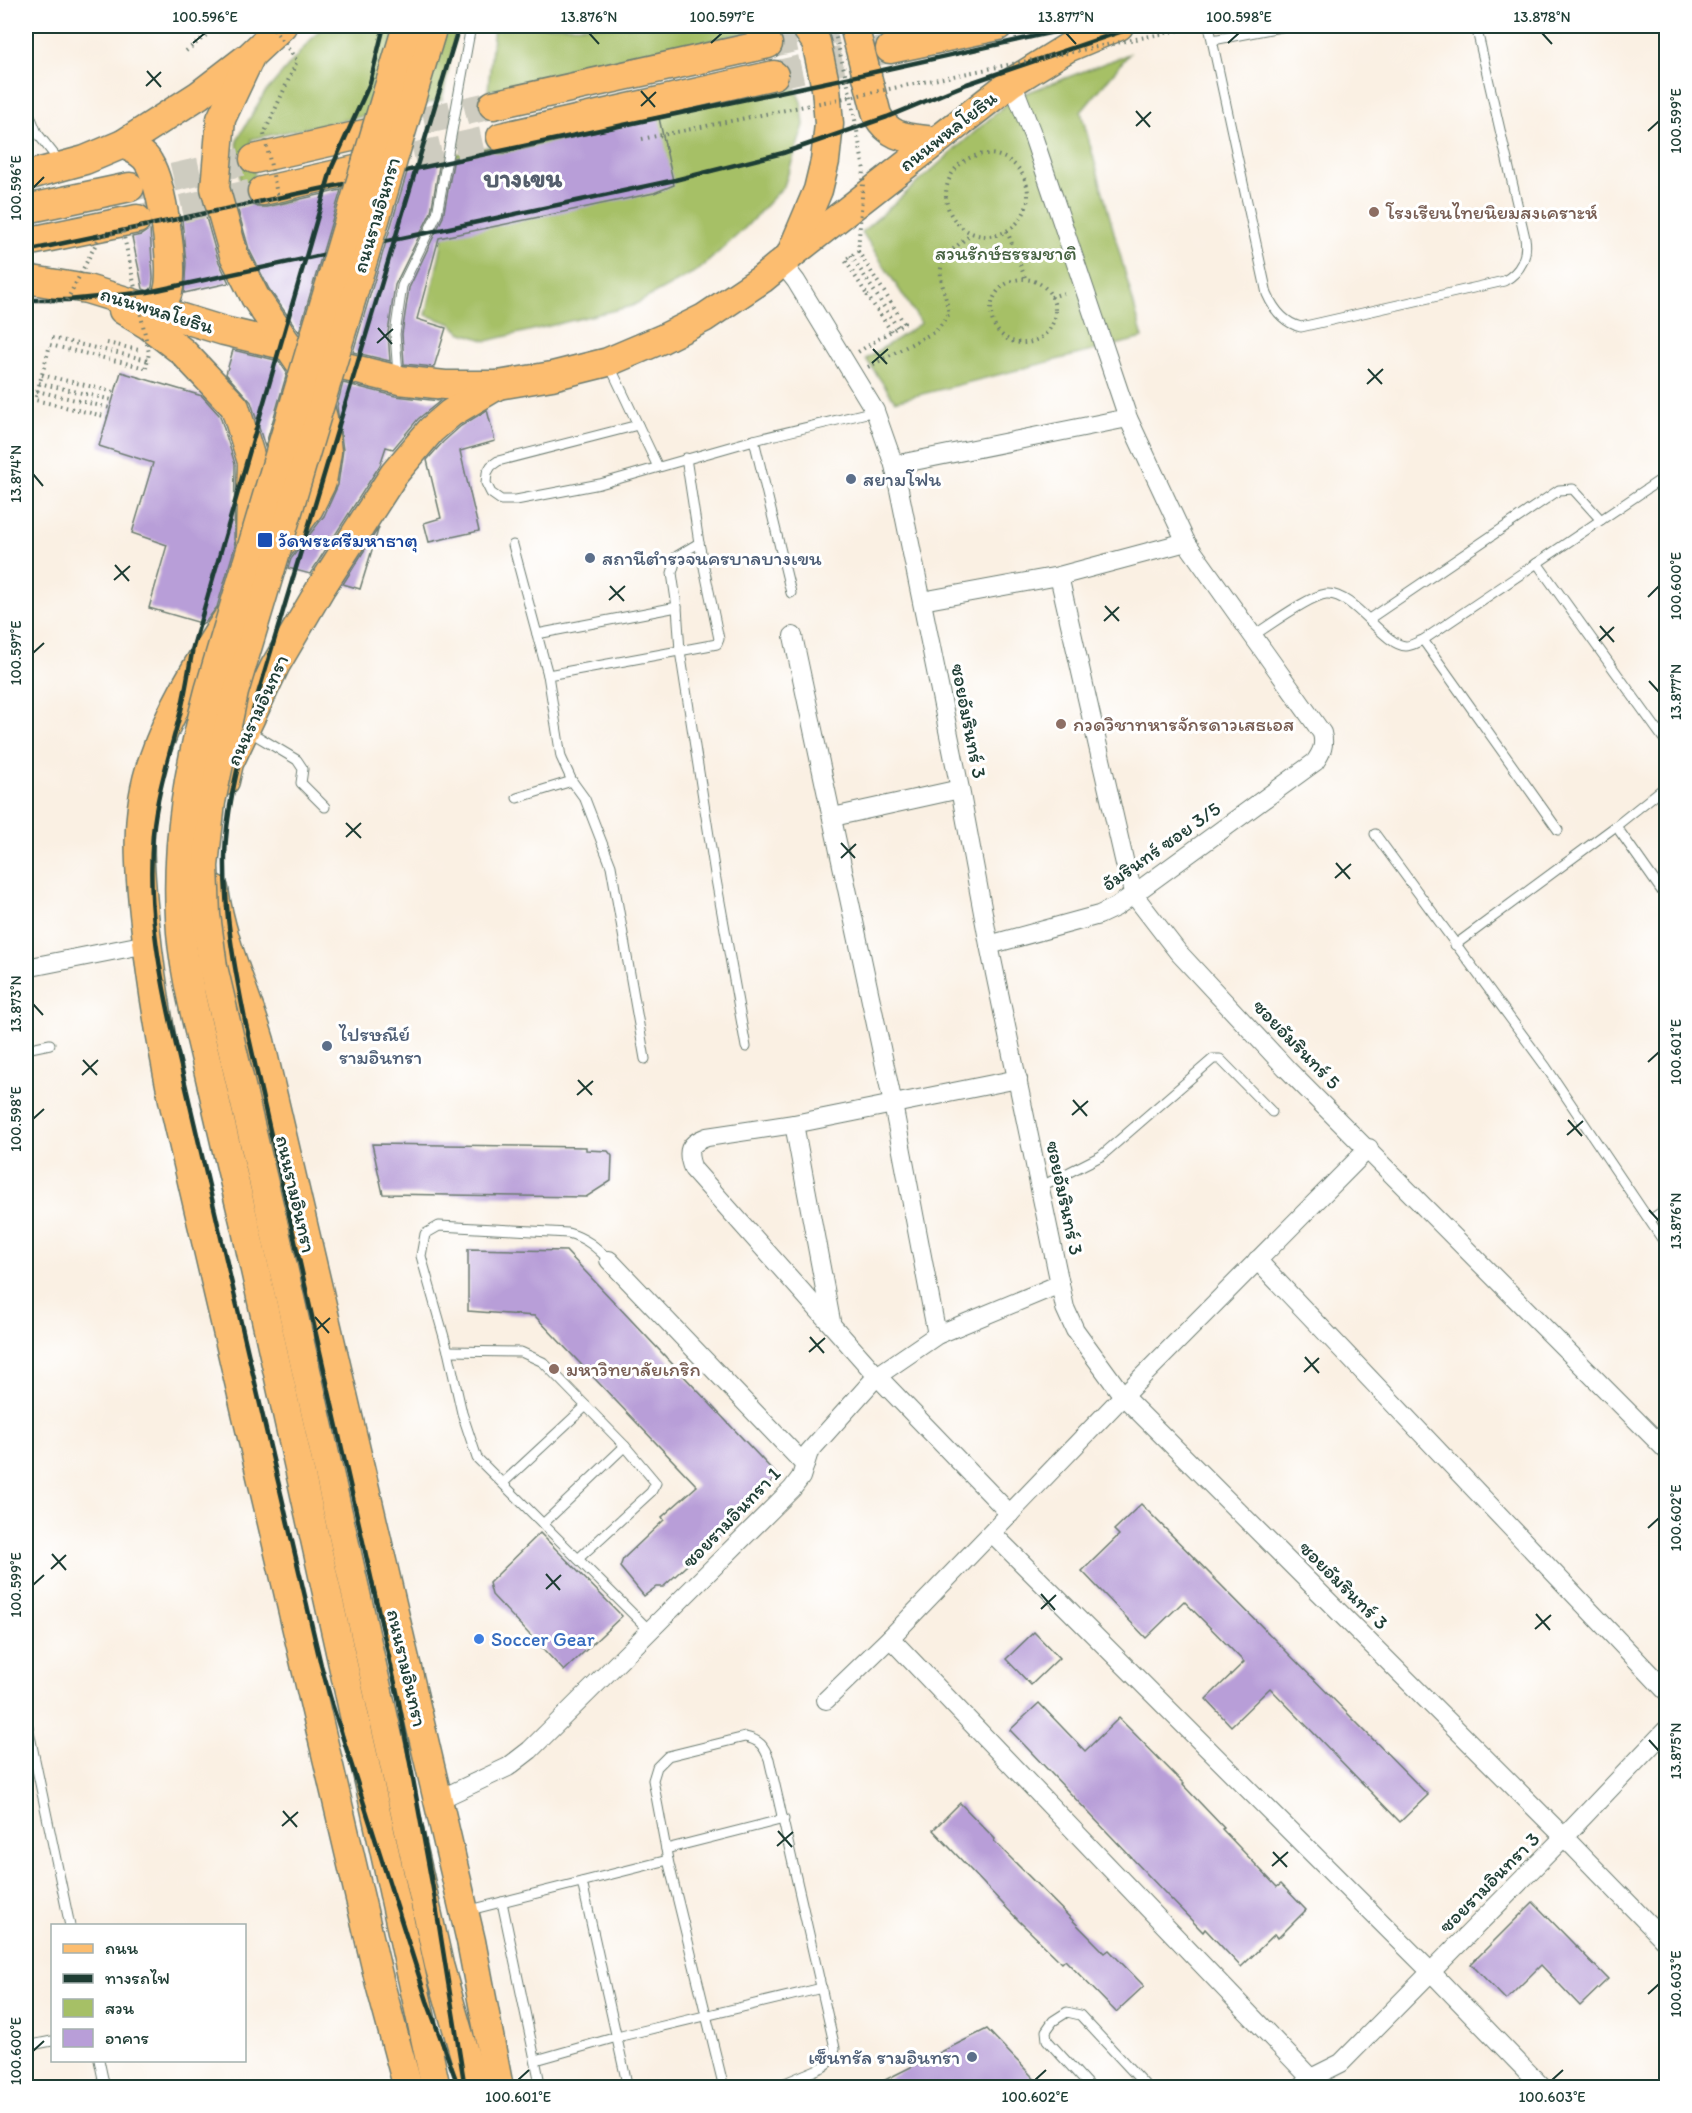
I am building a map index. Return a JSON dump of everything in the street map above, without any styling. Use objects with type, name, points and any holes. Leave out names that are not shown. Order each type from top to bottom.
[{"type":"main road","points":[[26,176],[64,166],[123,144],[199,95],[251,55],[282,26]]},
{"type":"main road","name":"ถนนรามอินทรา","points":[[407,26],[209,692],[194,747],[179,856],[180,908],[186,975],[245,1225],[436,2088]]},
{"type":"main road","name":"ถนนรามอินทรา","points":[[433,26],[234,692],[211,802],[204,866],[206,915],[213,968],[272,1218],[434,1944],[474,2088]]},
{"type":"main road","points":[[786,259],[818,190],[825,161],[829,124],[826,88],[816,42],[805,26]]},
{"type":"main road","points":[[854,26],[877,115],[883,126],[897,136],[935,141]]},
{"type":"main road","points":[[890,49],[998,26]]},
{"type":"main road","name":"ถนนพหลโยธิน","points":[[26,279],[87,289],[224,331],[287,346],[346,367],[399,380],[445,385],[498,385],[552,376],[608,362],[704,318],[786,259],[1012,82],[1067,48],[1119,26]]},
{"type":"main road","points":[[493,105],[768,44]]},
{"type":"main road","points":[[251,55],[221,119],[215,188],[234,255],[255,297],[313,381],[323,418],[327,452],[322,482],[309,508],[248,586],[185,686],[169,719],[152,762],[142,804],[139,850],[147,944],[162,1045],[173,1100],[380,1984],[408,2088]]},
{"type":"main road","points":[[501,137],[774,75]]},
{"type":"main road","points":[[254,159],[369,133]]},
{"type":"main road","points":[[123,144],[148,160],[156,176],[170,257],[168,292],[162,303],[149,308]]},
{"type":"main road","points":[[262,191],[372,166]]},
{"type":"main road","points":[[26,209],[130,187]]},
{"type":"main road","points":[[26,243],[130,225]]},
{"type":"main road","points":[[87,289],[148,325],[183,352],[235,407],[252,462],[248,586]]},
{"type":"main road","name":"ถนนรามอินทรา","points":[[498,385],[451,413],[431,430],[394,474],[286,646],[229,764],[218,809],[213,879],[217,909],[260,1041],[464,1912],[499,2088]]},
{"type":"main road","points":[[185,686],[208,676],[222,680],[238,691],[247,704],[248,723]]},
{"type":"street","points":[[1012,82],[1033,136],[1128,418],[1186,542],[1254,635]]},
{"type":"street","name":"ซอยอัมรินทร์ 3","points":[[786,259],[875,411],[894,465],[960,789],[989,945],[1065,1308],[1075,1330],[1123,1396],[1666,1942]]},
{"type":"street","points":[[894,465],[1128,418]]},
{"type":"street","points":[[922,601],[1059,576],[1186,542]]},
{"type":"street","name":"ซอยอัมรินทร์ 5","points":[[1059,576],[1122,853],[1134,895],[1178,952],[1287,1068],[1369,1148],[1666,1450]]},
{"type":"street","name":"อัมรินทร์ ซอย 3/5","points":[[989,945],[1099,915],[1116,907],[1315,762],[1323,748],[1322,733],[1254,635]]},
{"type":"street","points":[[793,636],[893,1104],[937,1335]]},
{"type":"street","points":[[833,817],[960,789]]},
{"type":"street","points":[[26,968],[147,944]]},
{"type":"street","points":[[1010,1514],[877,1376],[693,1169],[689,1157],[690,1148],[698,1140],[707,1137],[794,1124],[1018,1079]]},
{"type":"street","points":[[794,1124],[831,1323]]},
{"type":"street","points":[[826,1700],[890,1638],[1123,1396],[1369,1148]]},
{"type":"street","points":[[609,1260],[805,1465]]},
{"type":"street","points":[[1257,1260],[1666,1691]]},
{"type":"street","name":"ซอยรามอินทรา 1","points":[[438,1800],[508,1767],[530,1750],[792,1489],[801,1477],[809,1452],[877,1376],[937,1335],[1060,1284]]},
{"type":"street","points":[[992,1533],[1431,1972],[1543,2088]]},
{"type":"street","points":[[890,1638],[1310,2084]]},
{"type":"street","name":"ซอยรามอินทรา 3","points":[[1310,2084],[1341,2063],[1666,1730]]},
{"type":"street","name":"ซอยรามอินทรา 3","points":[[1330,2088],[1341,2063]]},
{"type":"lane","points":[[399,380],[395,334],[402,286],[437,214],[471,26]]},
{"type":"lane","points":[[1209,26],[1267,294],[1279,315],[1288,322],[1301,327],[1504,281],[1521,265],[1525,256],[1525,238],[1476,26]]},
{"type":"lane","points":[[1213,40],[1286,26]]},
{"type":"lane","points":[[26,106],[37,133],[64,166]]},
{"type":"lane","points":[[608,362],[658,467]]},
{"type":"lane","points":[[638,425],[498,461],[487,473],[486,483],[491,493],[501,500],[516,500],[600,484],[686,458],[875,411]]},
{"type":"lane","points":[[754,440],[791,593]]},
{"type":"lane","points":[[548,675],[714,646],[719,639],[699,543],[686,458]]},
{"type":"lane","points":[[1254,635],[1312,599],[1326,594],[1339,596],[1389,638],[1402,646],[1408,646],[1423,640],[1666,476]]},
{"type":"lane","points":[[1369,619],[1559,490],[1573,489],[1601,520]]},
{"type":"lane","points":[[699,543],[681,553],[674,561],[672,573],[680,651],[715,874],[746,1047]]},
{"type":"lane","points":[[513,545],[548,675],[561,757],[572,781],[585,799],[611,866],[645,1059]]},
{"type":"lane","points":[[1537,563],[1666,742]]},
{"type":"lane","points":[[537,634],[677,607]]},
{"type":"lane","points":[[1423,640],[1558,830]]},
{"type":"lane","points":[[248,723],[297,760],[303,769],[302,783],[325,807]]},
{"type":"lane","points":[[517,798],[572,781]]},
{"type":"lane","points":[[1455,945],[1616,826],[1666,786]]},
{"type":"lane","points":[[1616,826],[1666,897]]},
{"type":"lane","points":[[1375,834],[1546,1067],[1666,1245]]},
{"type":"lane","points":[[26,1049],[50,1044]]},
{"type":"lane","points":[[1040,1187],[1101,1156],[1213,1059],[1220,1059],[1272,1112]]},
{"type":"lane","points":[[1650,1220],[1666,1209]]},
{"type":"lane","points":[[609,1260],[582,1238],[568,1233],[439,1226],[425,1234],[421,1256],[448,1351],[462,1413],[477,1458],[650,1631]]},
{"type":"lane","points":[[448,1351],[520,1352],[543,1362],[625,1446],[656,1483],[651,1492],[578,1559]]},
{"type":"lane","points":[[503,1483],[586,1406]]},
{"type":"lane","points":[[543,1524],[625,1446]]},
{"type":"lane","points":[[26,1717],[70,1924]]},
{"type":"lane","points":[[724,2088],[668,1860],[653,1780],[657,1767],[668,1756],[746,1737],[755,1739],[764,1746],[769,1759],[835,2048],[831,2061],[823,2067],[773,2088]]},
{"type":"lane","points":[[666,1849],[784,1819]]},
{"type":"lane","points":[[464,1912],[668,1860]]},
{"type":"lane","points":[[582,1882],[628,2088]]},
{"type":"lane","points":[[502,1902],[541,2088]]},
{"type":"lane","points":[[536,2060],[617,2037],[822,1988]]},
{"type":"lane","points":[[1091,2088],[1047,2040],[1046,2031],[1053,2021],[1067,2013],[1080,2015],[1148,2088]]},
{"type":"lane","points":[[26,2046],[51,2040]]},
{"type":"lane","points":[[99,2062],[105,2088]]},
{"type":"path","points":[[186,51],[218,26]]},
{"type":"path","points":[[26,299],[66,302],[100,236],[130,225],[278,198],[264,134],[297,61],[272,26]]},
{"type":"path","points":[[833,26],[864,170],[858,251],[904,323],[891,331],[850,368]]},
{"type":"path","points":[[642,139],[1200,26]]},
{"type":"path","points":[[988,154],[1001,157],[1013,164],[1022,174],[1027,186],[1028,199],[1025,212],[1018,223],[1007,231],[982,236],[973,233],[958,224],[950,213],[947,186],[953,173],[962,163],[974,156],[988,154]]},
{"type":"path","points":[[108,417],[35,400],[50,345],[146,368],[149,353],[130,225]]},
{"type":"path","points":[[1007,231],[1026,280]]},
{"type":"path","points":[[850,368],[936,331],[948,314],[939,276],[942,261],[973,233]]},
{"type":"path","points":[[858,251],[845,260],[891,331]]},
{"type":"path","points":[[851,255],[897,327]]},
{"type":"path","points":[[1015,280],[1026,280],[1044,288],[1051,297],[1054,318],[1044,336],[1035,341],[1014,342],[997,331],[992,321],[992,301],[1005,285],[1015,280]]},
{"type":"path","points":[[52,338],[148,360]]},
{"type":"path","points":[[107,343],[149,353]]},
{"type":"path","points":[[42,375],[115,392]]},
{"type":"path","points":[[39,383],[112,400]]},
{"type":"path","points":[[37,391],[110,408]]},
{"type":"green space","points":[[323,26],[457,26],[442,100],[251,139],[257,196],[289,196],[303,260],[264,257],[240,178],[237,140],[264,94]]},
{"type":"green space","points":[[494,26],[761,26],[764,29],[488,91]]},
{"type":"green space","name":"สวนรักษ์ธรรมชาติ","points":[[1129,54],[1081,112],[1143,338],[895,401],[866,359],[921,323],[862,232],[1013,98]]},
{"type":"green space","points":[[793,83],[801,102],[804,125],[784,186],[744,229],[700,269],[632,306],[487,341],[460,332],[452,324],[426,315],[440,253],[456,154],[659,109]]},
{"type":"building","points":[[659,118],[674,185],[654,193],[439,238],[417,319],[446,328],[434,367],[404,364],[402,334],[409,288],[443,217],[454,158],[491,150],[505,153]]},
{"type":"building","points":[[440,161],[431,212],[395,285],[388,333],[390,361],[353,352],[408,169]]},
{"type":"building","points":[[341,190],[299,332],[269,289],[249,249],[237,207],[252,204],[266,207]]},
{"type":"building","points":[[205,214],[218,260],[229,283],[184,293],[186,263],[182,219]]},
{"type":"building","points":[[150,229],[153,278],[149,291],[143,289],[132,237],[141,235]]},
{"type":"building","points":[[233,350],[279,361],[287,373],[265,447],[251,402],[226,374]]},
{"type":"building","points":[[121,372],[202,396],[220,416],[235,464],[235,546],[217,607],[204,624],[149,608],[167,545],[132,533],[153,463],[99,446]]},
{"type":"building","points":[[343,383],[395,396],[440,401],[418,419],[393,449],[386,447],[380,465],[310,574],[288,568],[291,559],[324,516],[338,485],[343,450],[337,406]]},
{"type":"building","points":[[487,410],[495,441],[460,451],[479,531],[429,542],[424,523],[441,518],[427,460],[461,426]]},
{"type":"building","points":[[379,527],[360,589],[343,584]]},
{"type":"building","points":[[372,1144],[586,1147],[586,1150],[608,1151],[612,1156],[611,1181],[586,1197],[383,1194]]},
{"type":"building","points":[[468,1249],[566,1251],[778,1476],[747,1504],[744,1513],[663,1587],[656,1587],[644,1596],[620,1567],[623,1559],[664,1520],[662,1517],[697,1486],[535,1316],[468,1311]]},
{"type":"building","points":[[1141,1504],[1428,1795],[1400,1822],[1270,1688],[1231,1726],[1206,1699],[1244,1662],[1184,1601],[1146,1638],[1082,1571],[1119,1535],[1114,1530]]},
{"type":"building","points":[[540,1533],[622,1616],[564,1671],[492,1595],[489,1583]]},
{"type":"building","points":[[1034,1632],[1059,1658],[1031,1685],[1006,1659]]},
{"type":"building","points":[[1039,1703],[1085,1751],[1119,1718],[1184,1784],[1224,1828],[1222,1829],[1277,1887],[1281,1884],[1306,1910],[1278,1938],[1275,1934],[1241,1967],[1205,1929],[1203,1932],[1010,1730]]},
{"type":"building","points":[[960,1803],[995,1839],[994,1841],[1105,1953],[1109,1950],[1144,1986],[1116,2012],[1065,1960],[1062,1963],[1019,1921],[933,1830]]},
{"type":"building","points":[[1533,1902],[1608,1979],[1580,2006],[1541,1965],[1506,2000],[1471,1964]]},
{"type":"building","name":"เซ็นทรัล รามอินทรา","points":[[987,2029],[1043,2088],[869,2088]]},
{"type":"tunnel","points":[[768,44],[849,26]]},
{"type":"tunnel","points":[[774,75],[885,50]]},
{"type":"tunnel","points":[[383,130],[493,105]]},
{"type":"tunnel","points":[[373,166],[501,137]]},
{"type":"tunnel","points":[[132,187],[254,159]]},
{"type":"tunnel","points":[[141,218],[262,191]]},
{"type":"railway","points":[[384,26],[370,83],[332,167],[193,647],[181,710],[158,802],[153,834],[151,884],[158,958],[168,1007],[321,1665],[427,2001],[459,2088]]},
{"type":"railway","points":[[459,26],[246,734],[229,810],[225,877],[228,918],[245,1020],[398,1697],[434,1894],[465,2088]]},
{"type":"railway","points":[[26,251],[856,76],[1081,26]]},
{"type":"railway","points":[[26,300],[68,300],[148,292],[675,180],[783,153],[887,117],[967,84],[1137,26]]},
{"type":"place","name":"โรงเรียนไทยนิยมสงเคราะห์","points":[[1374,212]]},
{"type":"place","name":"สยามโฟน","points":[[851,479]]},
{"type":"place","name":"วัดพระศรีมหาธาตุ","points":[[265,540]]},
{"type":"place","name":"สถานีตำรวจนครบาลบางเขน","points":[[590,558]]},
{"type":"place","name":"กวดวิชาทหารจักรดาวเสธเอส","points":[[1061,724]]},
{"type":"place","name":"ไปรษณีย์ รามอินทรา","points":[[327,1046]]},
{"type":"place","name":"มหาวิทยาลัยเกริก","points":[[554,1369]]},
{"type":"place","name":"Soccer Gear","points":[[479,1639]]},
{"type":"place","name":"เซ็นทรัล รามอินทรา","points":[[972,2057]]},
{"type":"district","name":"บางเขน","points":[[523,178]]}]
